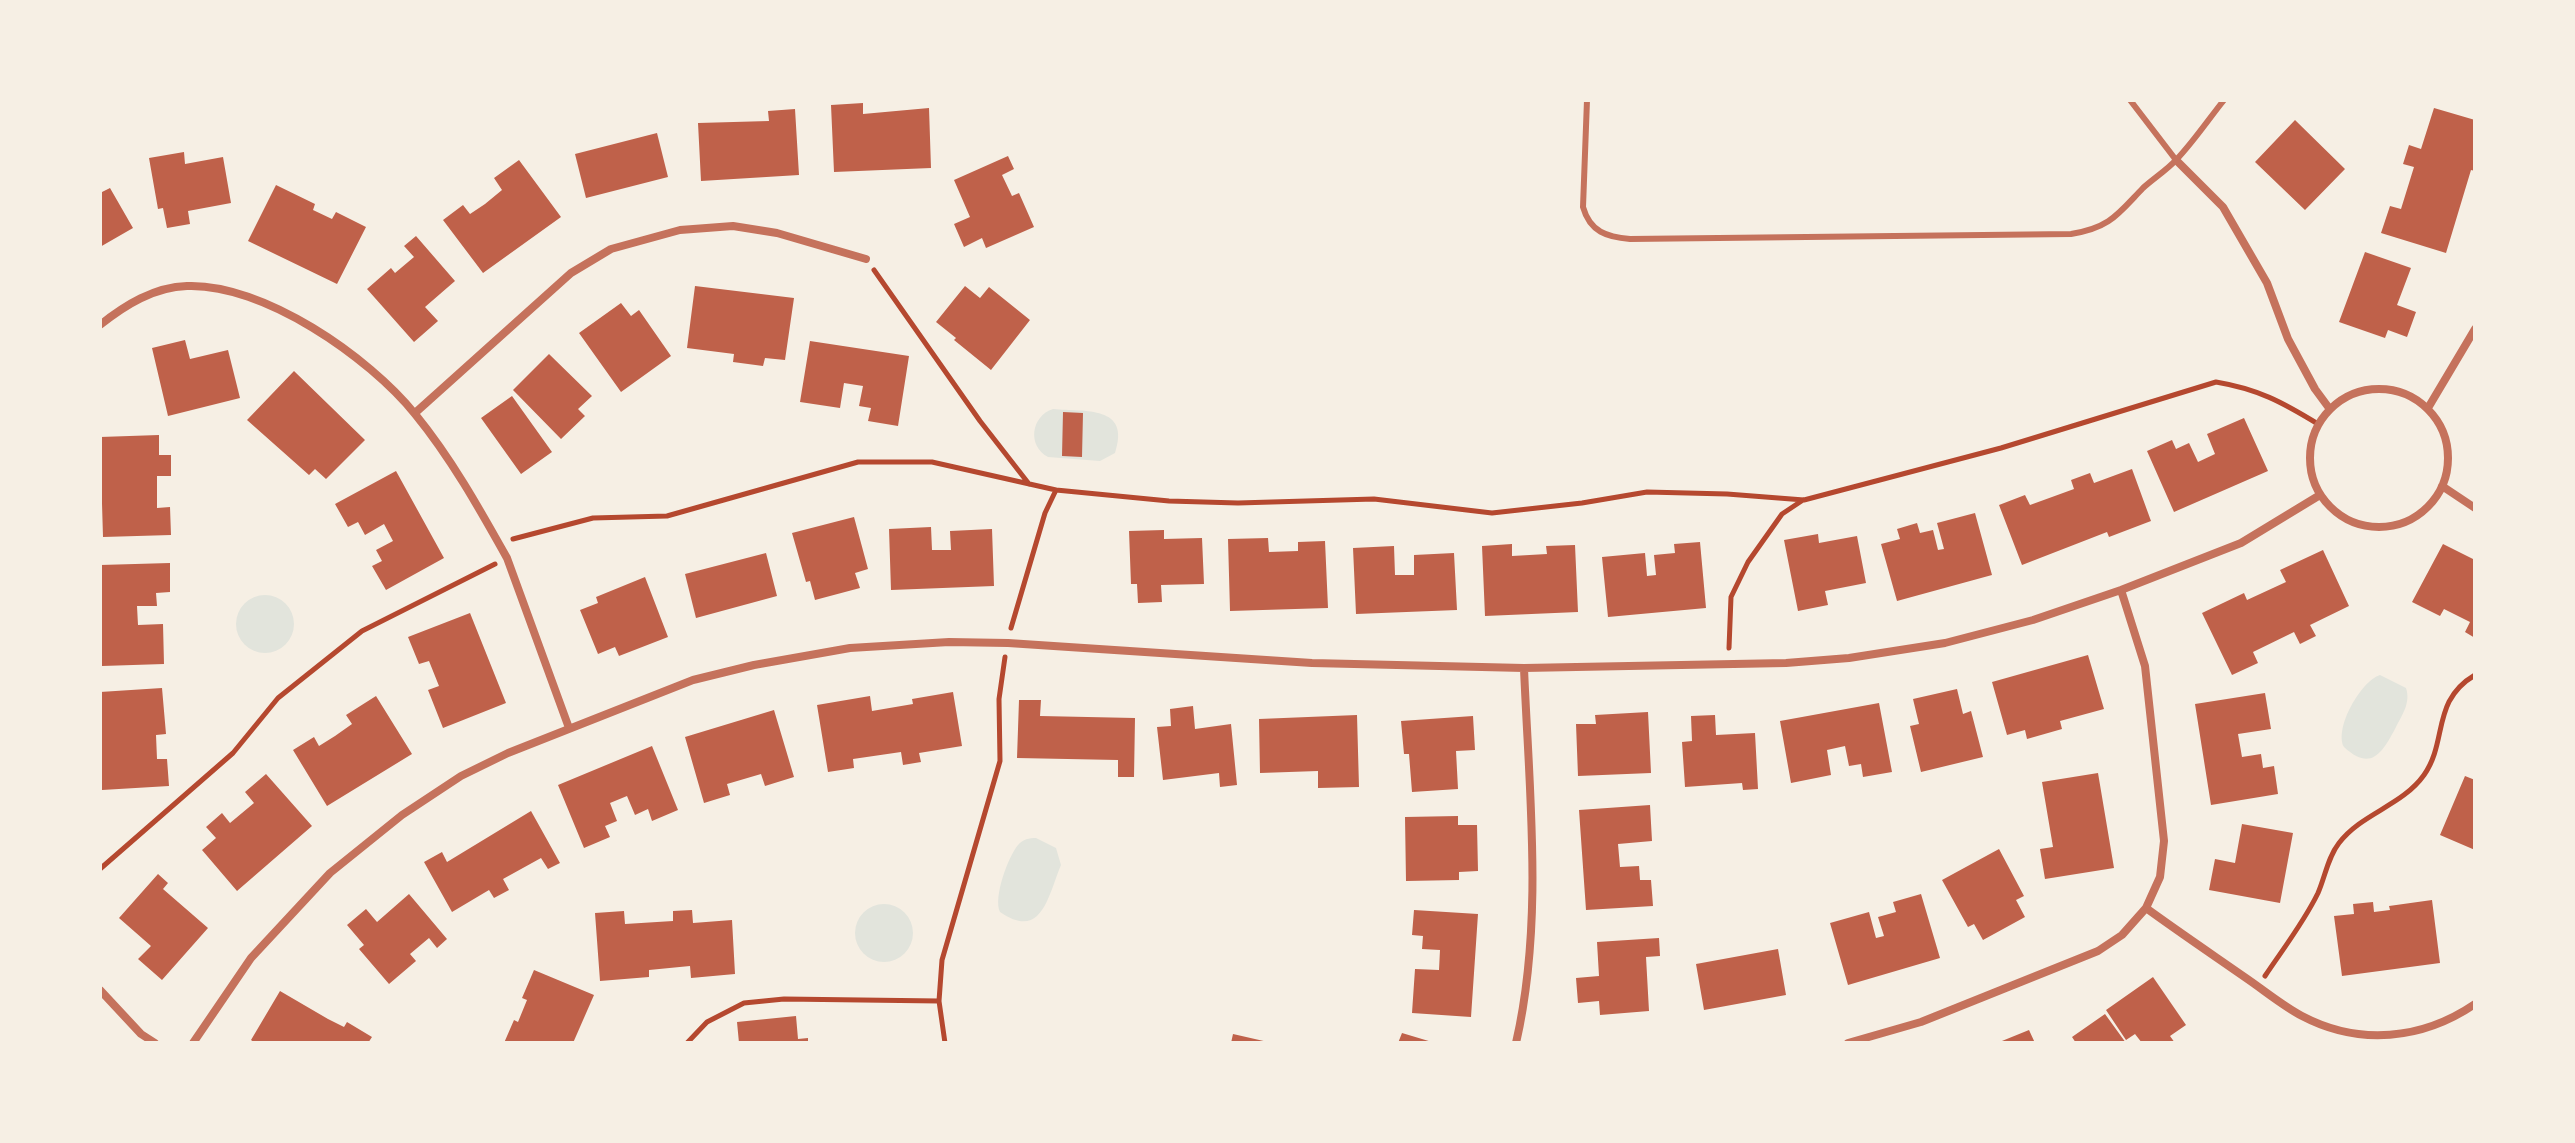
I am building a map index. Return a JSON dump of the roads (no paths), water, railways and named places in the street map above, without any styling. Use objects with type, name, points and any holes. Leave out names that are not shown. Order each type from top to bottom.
[{"type":"street","points":[[2176,160],[2223,207],[2267,283],[2288,339],[2329,408]]},
{"type":"street","points":[[415,413],[571,273],[611,249],[680,230],[733,226],[777,233],[866,259]]},
{"type":"street","points":[[100,325],[139,298],[159,292],[187,286],[226,290],[262,302],[307,324],[357,357],[415,413],[463,481],[507,558],[569,728]]},
{"type":"street","points":[[2428,408],[2475,329]]},
{"type":"street","points":[[2376,388],[2400,391],[2428,408],[2442,428],[2448,452],[2442,486],[2432,502],[2413,518],[2385,527],[2360,524],[2336,513],[2313,482],[2309,458],[2318,424],[2329,408],[2350,395],[2376,388]]},
{"type":"street","points":[[2442,486],[2475,508]]},
{"type":"street","points":[[193,1043],[251,958],[330,873],[402,815],[461,776],[508,753],[693,680],[754,665],[850,648],[949,642],[1008,643],[1312,663],[1524,668],[1849,658],[1945,643],[2033,620],[2121,590],[2241,543],[2320,495]]},
{"type":"street","points":[[1848,1043],[1921,1022],[2098,951],[2122,935],[2146,908],[2160,877],[2164,841],[2145,666],[2121,590]]},
{"type":"street","points":[[1516,1043],[1527,996],[1532,858],[1524,668]]},
{"type":"street","points":[[2146,908],[2301,1015],[2336,1031],[2376,1037],[2418,1032],[2457,1017],[2475,1004]]},
{"type":"street","points":[[100,990],[141,1034],[155,1043]]},
{"type":"lane","points":[[1587,100],[1583,207],[1595,229],[1609,237],[1630,239],[2071,234],[2092,231],[2108,223],[2176,160],[2224,100]]},
{"type":"lane","points":[[2130,100],[2176,160]]}]
